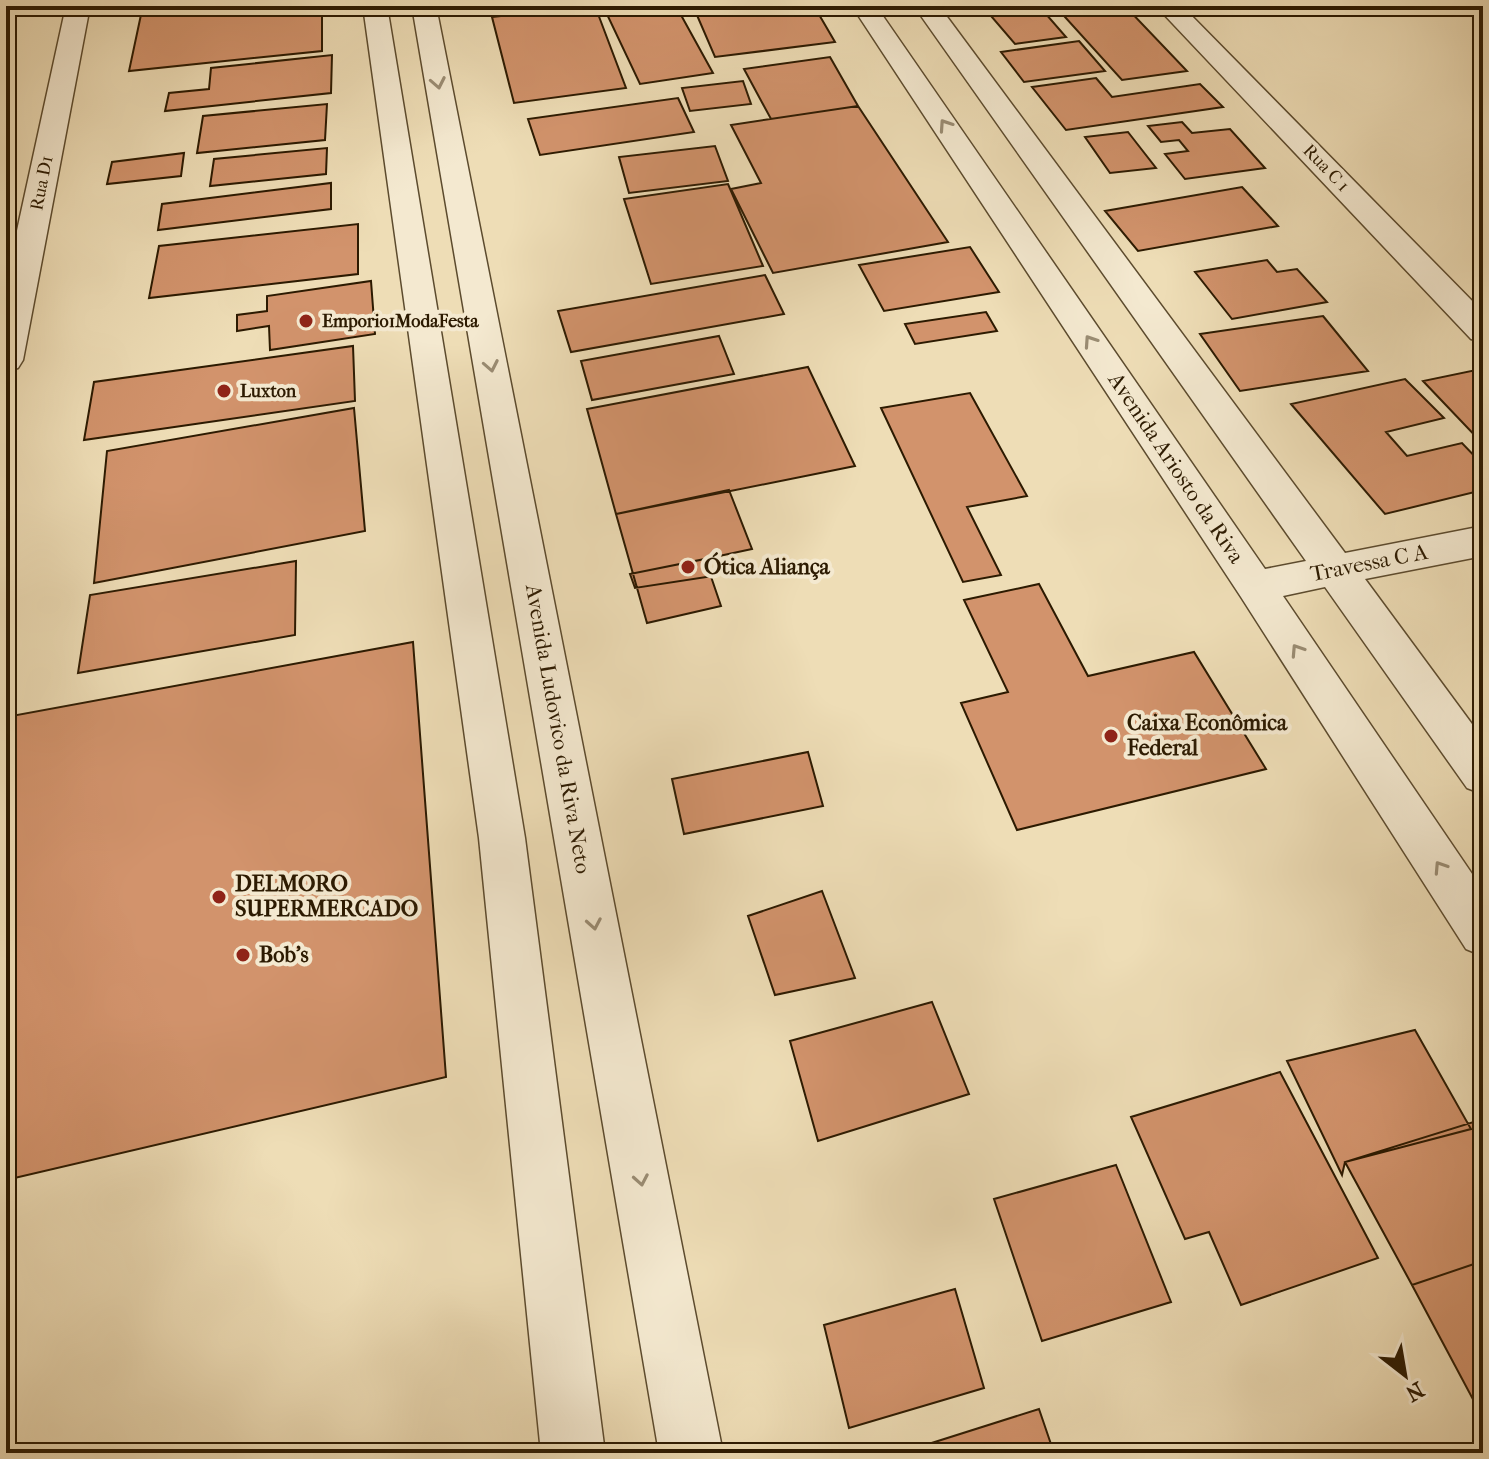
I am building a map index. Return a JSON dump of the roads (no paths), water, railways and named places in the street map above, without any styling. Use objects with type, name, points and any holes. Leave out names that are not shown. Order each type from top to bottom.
[{"type":"street","name":"Rua D1","points":[[6,360],[78,6]]},
{"type":"street","points":[[375,6],[502,838],[573,1453]]},
{"type":"street","name":"Avenida Ludovico da Riva Neto","points":[[424,6],[691,1453]]},
{"type":"street","name":"Avenida Ariosto da Riva","points":[[864,6],[1255,586],[1483,932]]},
{"type":"street","points":[[926,6],[1483,774]]},
{"type":"street","name":"Rua C 1","points":[[1168,6],[1483,331]]},
{"type":"street","name":"Travessa C A","points":[[1255,586],[1483,541]]},
{"type":"place","name":"Emporio1ModaFesta","points":[[306,321]]},
{"type":"place","name":"Luxton","points":[[224,391]]},
{"type":"place","name":"Ótica Aliança","points":[[688,567]]},
{"type":"place","name":"Caixa Econômica Federal","points":[[1111,736]]},
{"type":"place","name":"DELMORO SUPERMERCADO","points":[[219,897]]},
{"type":"place","name":"Bob's","points":[[243,955]]}]
